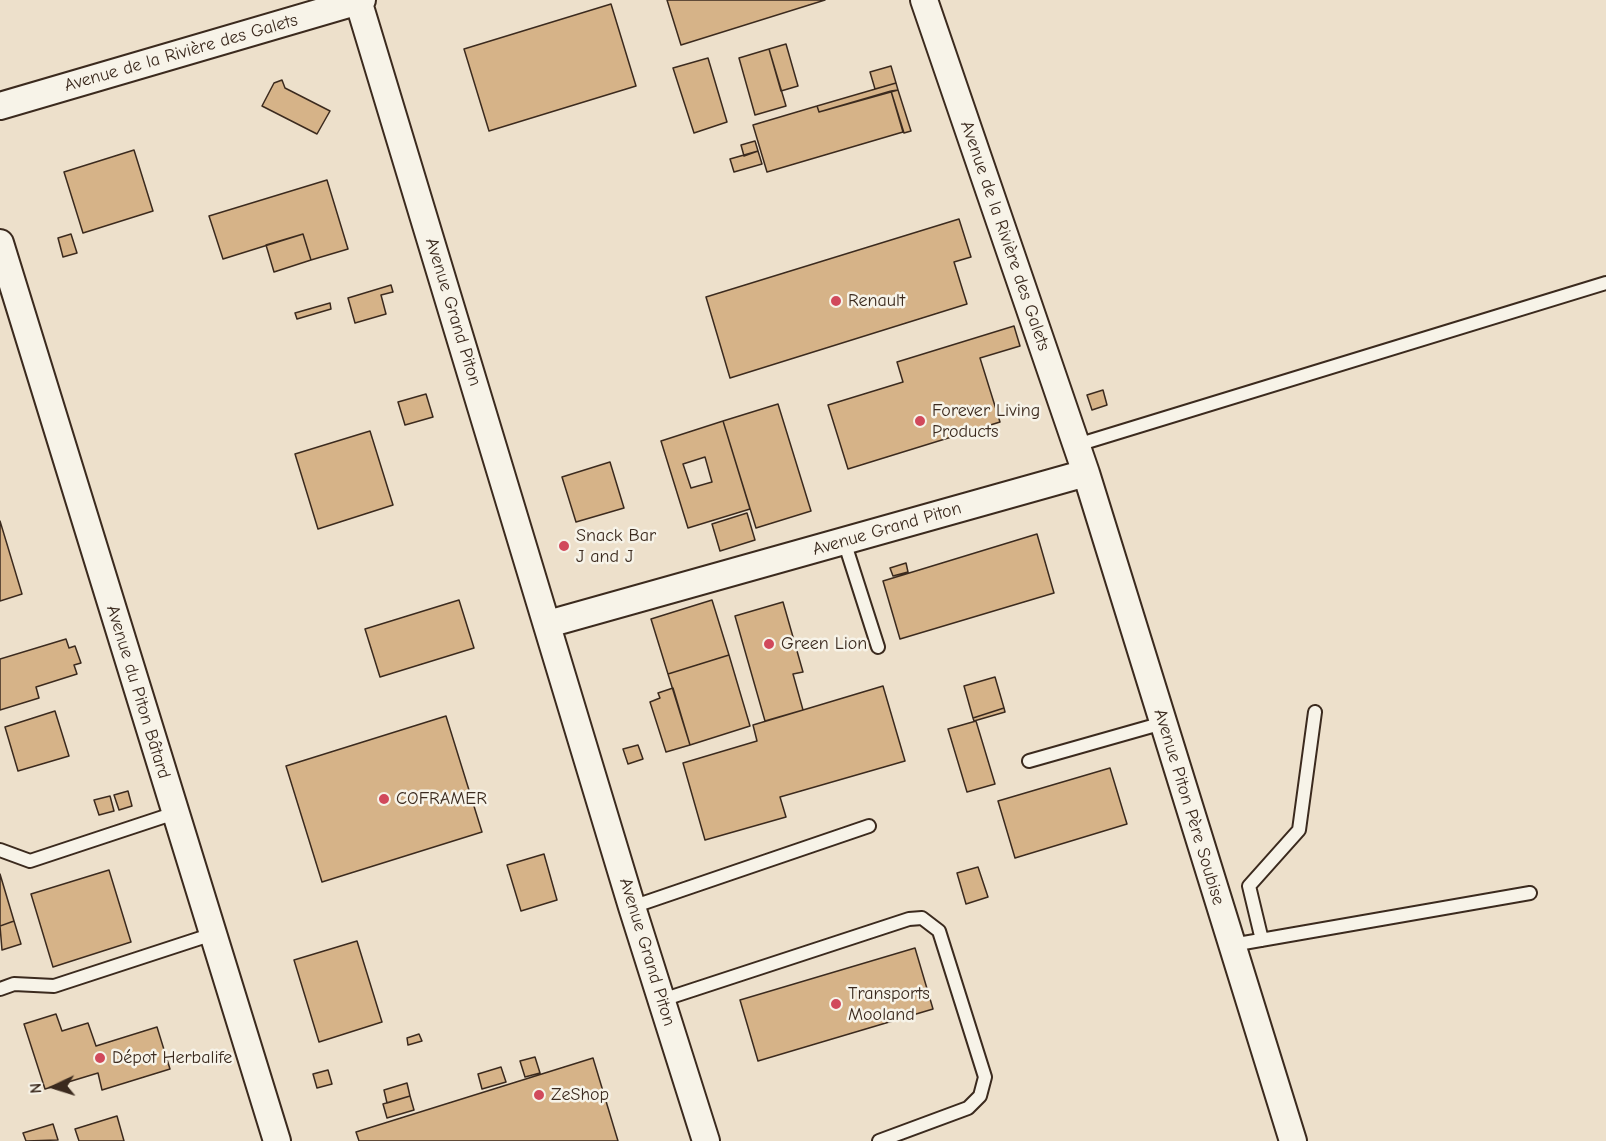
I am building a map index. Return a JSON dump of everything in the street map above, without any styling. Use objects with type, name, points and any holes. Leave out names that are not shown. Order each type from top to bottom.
[{"type":"street","name":"Avenue de la Rivière des Galets","points":[[0,106],[359,0]]},
{"type":"street","name":"Avenue Grand Piton","points":[[359,0],[632,907],[706,1141]]},
{"type":"street","name":"Avenue de la Rivière des Galets","points":[[924,0],[1086,473]]},
{"type":"street","name":"Avenue du Piton Bâtard","points":[[0,243],[277,1141]]},
{"type":"street","name":"Avenue Grand Piton","points":[[548,624],[1086,473]]},
{"type":"street","name":"Avenue Piton Père Soubise","points":[[1086,473],[1293,1141]]},
{"type":"lane","points":[[1077,445],[1606,284]]},
{"type":"lane","points":[[844,541],[878,646]]},
{"type":"lane","points":[[1262,940],[1249,886],[1299,830],[1315,712]]},
{"type":"lane","points":[[1029,761],[1163,723]]},
{"type":"lane","points":[[0,850],[30,861],[175,813]]},
{"type":"lane","points":[[632,907],[869,826]]},
{"type":"lane","points":[[1232,945],[1530,893]]},
{"type":"lane","points":[[662,1000],[909,919],[922,918],[939,930],[986,1077],[980,1096],[968,1108],[879,1141]]},
{"type":"lane","points":[[0,988],[14,984],[54,986],[213,934]]},
{"type":"shaded area","points":[[0,0],[1606,0],[1606,1141],[0,1141]]},
{"type":"building","points":[[667,0],[825,0],[681,45]]},
{"type":"building","points":[[611,4],[636,86],[489,131],[464,49]]},
{"type":"building","points":[[786,44],[798,86],[781,91],[769,49]]},
{"type":"building","points":[[769,49],[786,106],[755,115],[739,58]]},
{"type":"building","points":[[708,58],[727,122],[694,133],[673,68]]},
{"type":"building","points":[[891,66],[896,83],[875,89],[870,72]]},
{"type":"building","points":[[282,80],[285,88],[330,111],[317,134],[262,106],[274,83]]},
{"type":"building","points":[[896,83],[898,90],[819,112],[817,106]]},
{"type":"building","points":[[898,90],[911,131],[904,133],[891,91]]},
{"type":"building","points":[[891,91],[903,132],[767,172],[753,125],[817,106],[819,112]]},
{"type":"building","points":[[755,141],[758,151],[744,156],[741,145]]},
{"type":"building","points":[[134,150],[153,211],[83,233],[64,172]]},
{"type":"building","points":[[758,151],[762,164],[734,172],[730,159]]},
{"type":"building","points":[[327,180],[348,249],[311,260],[303,234],[223,259],[209,216]]},
{"type":"building","name":"Renault","points":[[959,219],[971,257],[954,262],[967,304],[730,378],[706,297]]},
{"type":"building","points":[[71,234],[77,253],[63,257],[58,238]]},
{"type":"building","points":[[303,234],[311,260],[274,272],[266,245]]},
{"type":"building","points":[[391,285],[393,292],[381,295],[386,314],[355,323],[348,298]]},
{"type":"building","points":[[330,303],[331,309],[297,319],[295,313]]},
{"type":"building","points":[[1014,326],[1020,346],[980,358],[1000,422],[848,469],[828,405],[903,382],[897,362]]},
{"type":"building","points":[[1103,390],[1107,405],[1092,410],[1087,395]]},
{"type":"building","points":[[426,394],[433,417],[405,425],[398,402]]},
{"type":"building","points":[[778,404],[811,511],[756,528],[723,421]]},
{"type":"building","points":[[723,421],[750,509],[688,528],[661,441]],"holes":[[[705,457],[712,482],[691,488],[683,464]]]},
{"type":"building","points":[[370,431],[393,505],[318,529],[295,454]]},
{"type":"building","points":[[610,462],[624,508],[576,522],[562,477]]},
{"type":"building","points":[[747,513],[755,540],[720,551],[712,524]]},
{"type":"building","points":[[0,521],[22,594],[0,601]]},
{"type":"building","points":[[1037,534],[1054,593],[900,639],[883,581]]},
{"type":"building","points":[[906,563],[908,572],[893,576],[890,568]]},
{"type":"building","points":[[459,600],[474,648],[380,677],[365,629]]},
{"type":"building","points":[[712,600],[729,655],[668,674],[651,619]]},
{"type":"building","name":"Green Lion","points":[[783,602],[803,672],[793,674],[803,710],[765,721],[735,616]]},
{"type":"building","points":[[66,639],[69,648],[75,646],[81,663],[74,665],[77,674],[36,687],[39,698],[0,710],[0,659]]},
{"type":"building","points":[[729,655],[750,726],[690,745],[668,674]]},
{"type":"building","points":[[995,677],[1004,708],[973,718],[964,686]]},
{"type":"building","points":[[883,686],[905,761],[780,797],[786,817],[705,840],[683,763],[757,741],[753,725]]},
{"type":"building","points":[[673,688],[690,745],[666,752],[650,702],[660,698],[658,693]]},
{"type":"building","points":[[1004,708],[1005,712],[974,721],[973,718]]},
{"type":"building","points":[[55,711],[69,756],[18,771],[5,727]]},
{"type":"building","name":"COFRAMER","points":[[446,716],[482,832],[322,882],[286,766]]},
{"type":"building","points":[[976,721],[995,784],[967,792],[948,729]]},
{"type":"building","points":[[638,745],[643,759],[628,764],[623,749]]},
{"type":"building","points":[[1110,768],[1127,824],[1015,858],[998,801]]},
{"type":"building","points":[[128,791],[132,806],[119,810],[114,795]]},
{"type":"building","points":[[110,796],[114,811],[99,815],[94,800]]},
{"type":"building","points":[[544,854],[557,900],[521,911],[507,865]]},
{"type":"building","points":[[978,867],[988,897],[966,904],[957,873]]},
{"type":"building","points":[[109,870],[131,942],[53,967],[31,894]]},
{"type":"building","points":[[0,874],[14,921],[0,926]]},
{"type":"building","points":[[14,921],[21,944],[2,950],[0,926]]},
{"type":"building","points":[[357,941],[382,1022],[319,1042],[294,960]]},
{"type":"building","name":"Transports Mooland","points":[[915,948],[933,1009],[758,1061],[740,1000]]},
{"type":"building","name":"Dépot Herbalife","points":[[56,1014],[62,1031],[88,1023],[96,1046],[157,1027],[170,1069],[102,1090],[98,1073],[45,1089],[24,1024]]},
{"type":"building","points":[[419,1034],[422,1041],[408,1045],[407,1038]]},
{"type":"building","points":[[535,1057],[540,1073],[525,1077],[520,1061]]},
{"type":"building","name":"ZeShop","points":[[593,1058],[618,1141],[359,1141],[356,1132]]},
{"type":"building","points":[[501,1067],[506,1082],[482,1089],[478,1074]]},
{"type":"building","points":[[328,1070],[332,1084],[317,1088],[313,1074]]},
{"type":"building","points":[[407,1083],[410,1096],[387,1103],[384,1090]]},
{"type":"building","points":[[410,1096],[414,1110],[387,1118],[383,1104]]},
{"type":"building","points":[[117,1116],[124,1141],[79,1141],[75,1129]]},
{"type":"building","points":[[53,1124],[58,1140],[26,1141],[23,1133]]},
{"type":"place","name":"Renault","points":[[836,301]]},
{"type":"place","name":"Forever Living Products","points":[[920,421]]},
{"type":"place","name":"Snack Bar J and J","points":[[564,546]]},
{"type":"place","name":"Green Lion","points":[[769,644]]},
{"type":"place","name":"COFRAMER","points":[[384,799]]},
{"type":"place","name":"Transports Mooland","points":[[836,1004]]},
{"type":"place","name":"Dépot Herbalife","points":[[100,1058]]},
{"type":"place","name":"ZeShop","points":[[539,1095]]}]
